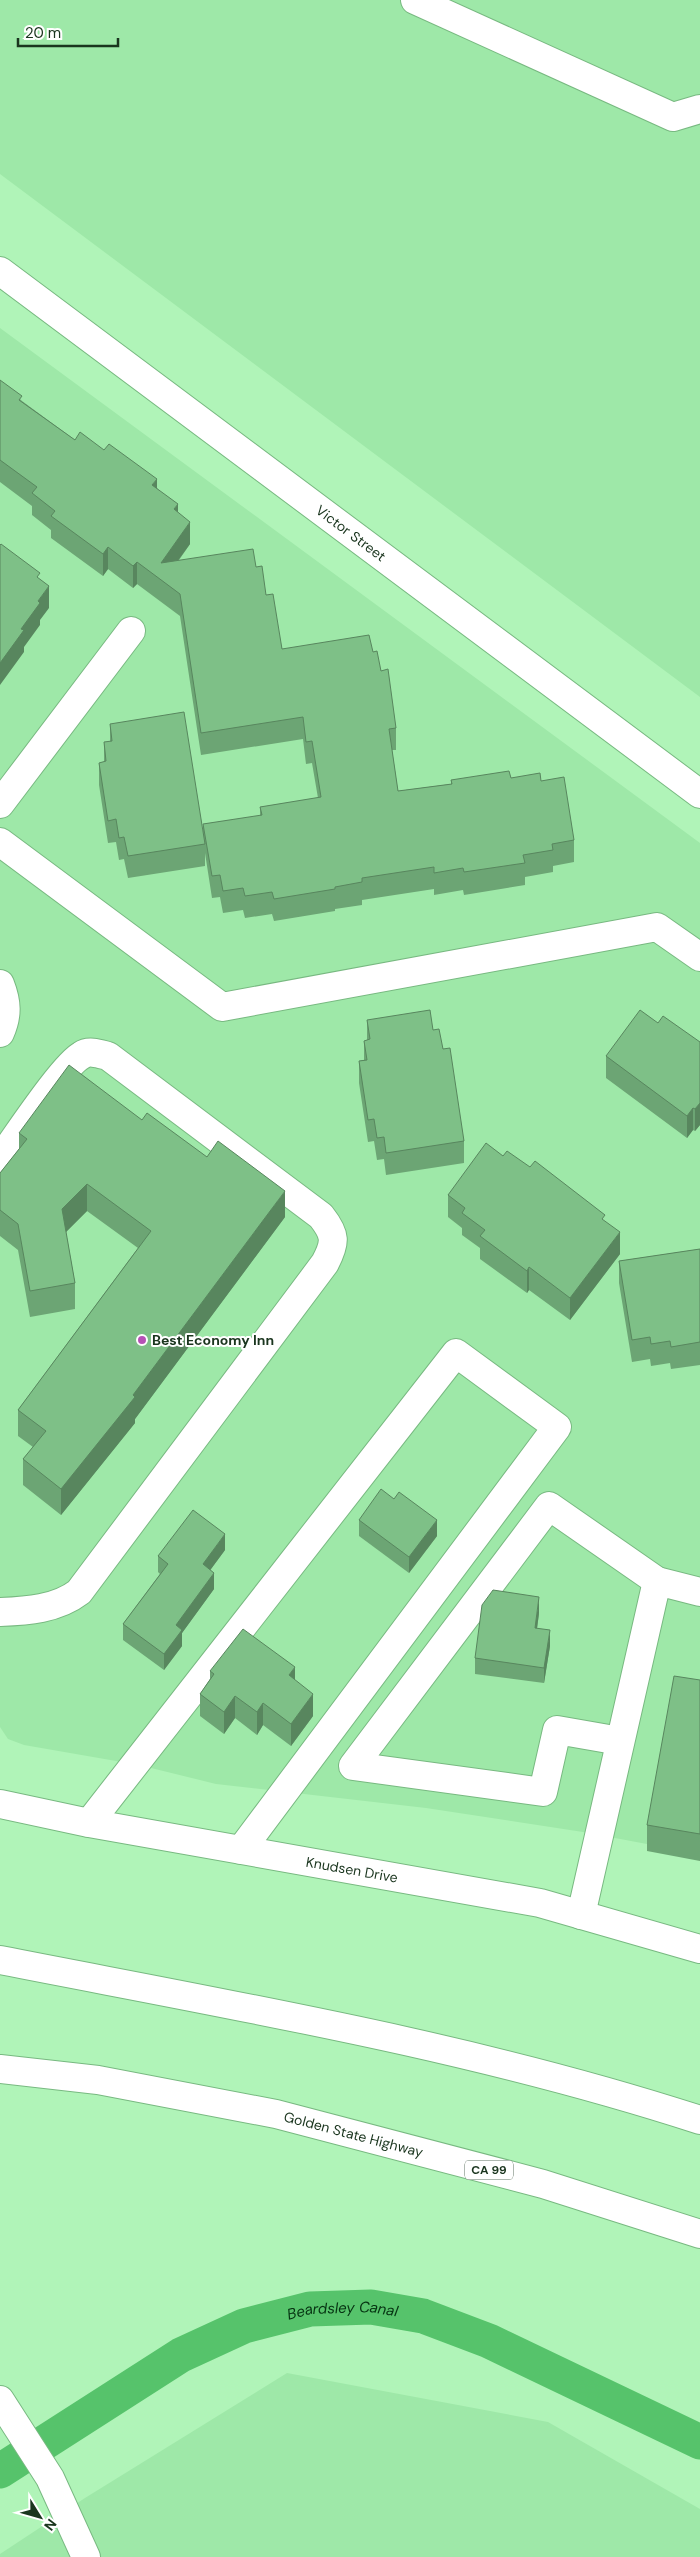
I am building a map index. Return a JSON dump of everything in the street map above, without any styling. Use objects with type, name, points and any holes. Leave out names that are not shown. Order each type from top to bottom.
[{"type":"main road","points":[[415,0],[673,117],[700,109]]},
{"type":"main road","name":"Victor Street","points":[[0,271],[700,794]]},
{"type":"main road","points":[[0,804],[131,631]]},
{"type":"main road","points":[[0,842],[222,1007],[658,928],[700,956]]},
{"type":"main road","points":[[0,984],[6,998],[6,1020],[0,1033]]},
{"type":"main road","points":[[0,1159],[68,1068],[82,1054],[95,1053],[108,1056],[321,1216],[332,1230],[334,1247],[325,1263],[79,1592],[69,1599],[29,1611],[0,1612]]},
{"type":"main road","points":[[89,1823],[456,1353],[557,1427],[241,1850]]},
{"type":"main road","points":[[620,1741],[556,1730],[543,1792],[353,1766],[549,1506],[657,1581],[700,1592]]},
{"type":"main road","points":[[581,1915],[657,1581]]},
{"type":"main road","name":"Knudsen Drive","points":[[0,1804],[89,1823],[540,1903],[700,1949]]},
{"type":"main road","points":[[0,1960],[276,2013],[476,2056],[621,2095],[700,2120]]},
{"type":"main road","name":"Golden State Highway","points":[[0,2069],[98,2080],[276,2114],[543,2184],[700,2234]]},
{"type":"main road","points":[[0,2400],[50,2478],[86,2557]]},
{"type":"shaded area","points":[[0,0],[700,0],[700,697],[0,174]]},
{"type":"shaded area","points":[[0,328],[700,843],[700,1854],[583,1832],[426,1808],[216,1784],[139,1765],[24,1745],[8,1739],[0,1727]]},
{"type":"shaded area","points":[[287,2373],[548,2422],[700,2509],[700,2557],[0,2557],[0,2554],[85,2498]]},
{"type":"building","points":[[0,380],[22,396],[19,400],[75,440],[80,432],[104,450],[109,444],[157,479],[152,485],[178,504],[174,509],[190,522],[161,563],[253,549],[256,567],[262,566],[266,595],[273,594],[282,649],[369,635],[373,652],[377,651],[381,671],[388,669],[396,728],[389,729],[398,791],[452,784],[451,780],[509,771],[511,778],[540,773],[541,781],[564,777],[574,840],[552,844],[553,850],[523,855],[525,863],[464,872],[463,868],[434,873],[434,867],[362,878],[362,882],[335,887],[335,889],[274,899],[272,892],[245,896],[243,888],[223,891],[220,875],[212,876],[203,824],[262,815],[260,807],[321,797],[312,741],[306,742],[303,717],[201,733],[180,594],[137,562],[133,566],[108,547],[103,554],[51,516],[55,511],[32,493],[37,487],[0,460]]},
{"type":"building","points":[[0,545],[40,573],[37,577],[49,586],[38,601],[40,603],[21,629],[24,630],[0,663]]},
{"type":"building","points":[[184,712],[205,844],[128,856],[124,837],[119,838],[116,819],[108,821],[99,763],[106,761],[104,742],[112,741],[110,724]]},
{"type":"building","points":[[430,1010],[433,1030],[439,1029],[443,1049],[450,1048],[464,1141],[386,1153],[384,1137],[377,1138],[374,1119],[368,1120],[359,1061],[367,1060],[364,1041],[370,1039],[367,1020]]},
{"type":"building","points":[[640,1010],[658,1023],[663,1016],[700,1042],[700,1103],[687,1116],[606,1056]]},
{"type":"building","name":"Best Economy Inn","points":[[69,1065],[142,1120],[147,1113],[207,1157],[218,1141],[285,1191],[133,1395],[135,1397],[61,1489],[23,1459],[46,1431],[18,1410],[151,1231],[87,1184],[62,1209],[75,1283],[30,1291],[18,1224],[0,1210],[0,1173],[27,1139],[19,1133]]},
{"type":"building","points":[[486,1143],[503,1156],[507,1151],[530,1167],[535,1161],[605,1215],[602,1219],[620,1232],[570,1298],[529,1267],[527,1271],[480,1236],[485,1230],[462,1213],[465,1208],[448,1195]]},
{"type":"building","points":[[700,1249],[700,1342],[671,1347],[670,1341],[651,1344],[650,1337],[632,1340],[619,1261]]},
{"type":"building","points":[[381,1489],[394,1499],[399,1492],[437,1520],[409,1557],[359,1520]]},
{"type":"building","points":[[193,1510],[225,1534],[203,1564],[214,1573],[176,1625],[182,1630],[164,1654],[123,1624],[168,1564],[158,1556]]},
{"type":"building","points":[[493,1590],[539,1597],[535,1628],[550,1630],[544,1668],[475,1658],[482,1605]]},
{"type":"building","points":[[243,1629],[295,1667],[289,1675],[313,1694],[291,1724],[263,1703],[257,1712],[235,1696],[224,1712],[200,1694],[214,1674],[210,1671]]},
{"type":"building","points":[[674,1676],[700,1680],[700,1834],[647,1825]]},
{"type":"waterway","name":"Beardsley Canal","points":[[0,2471],[181,2355],[244,2326],[310,2309],[371,2307],[423,2316],[489,2341],[700,2442]]},
{"type":"place","name":"Best Economy Inn","points":[[142,1340]]}]
